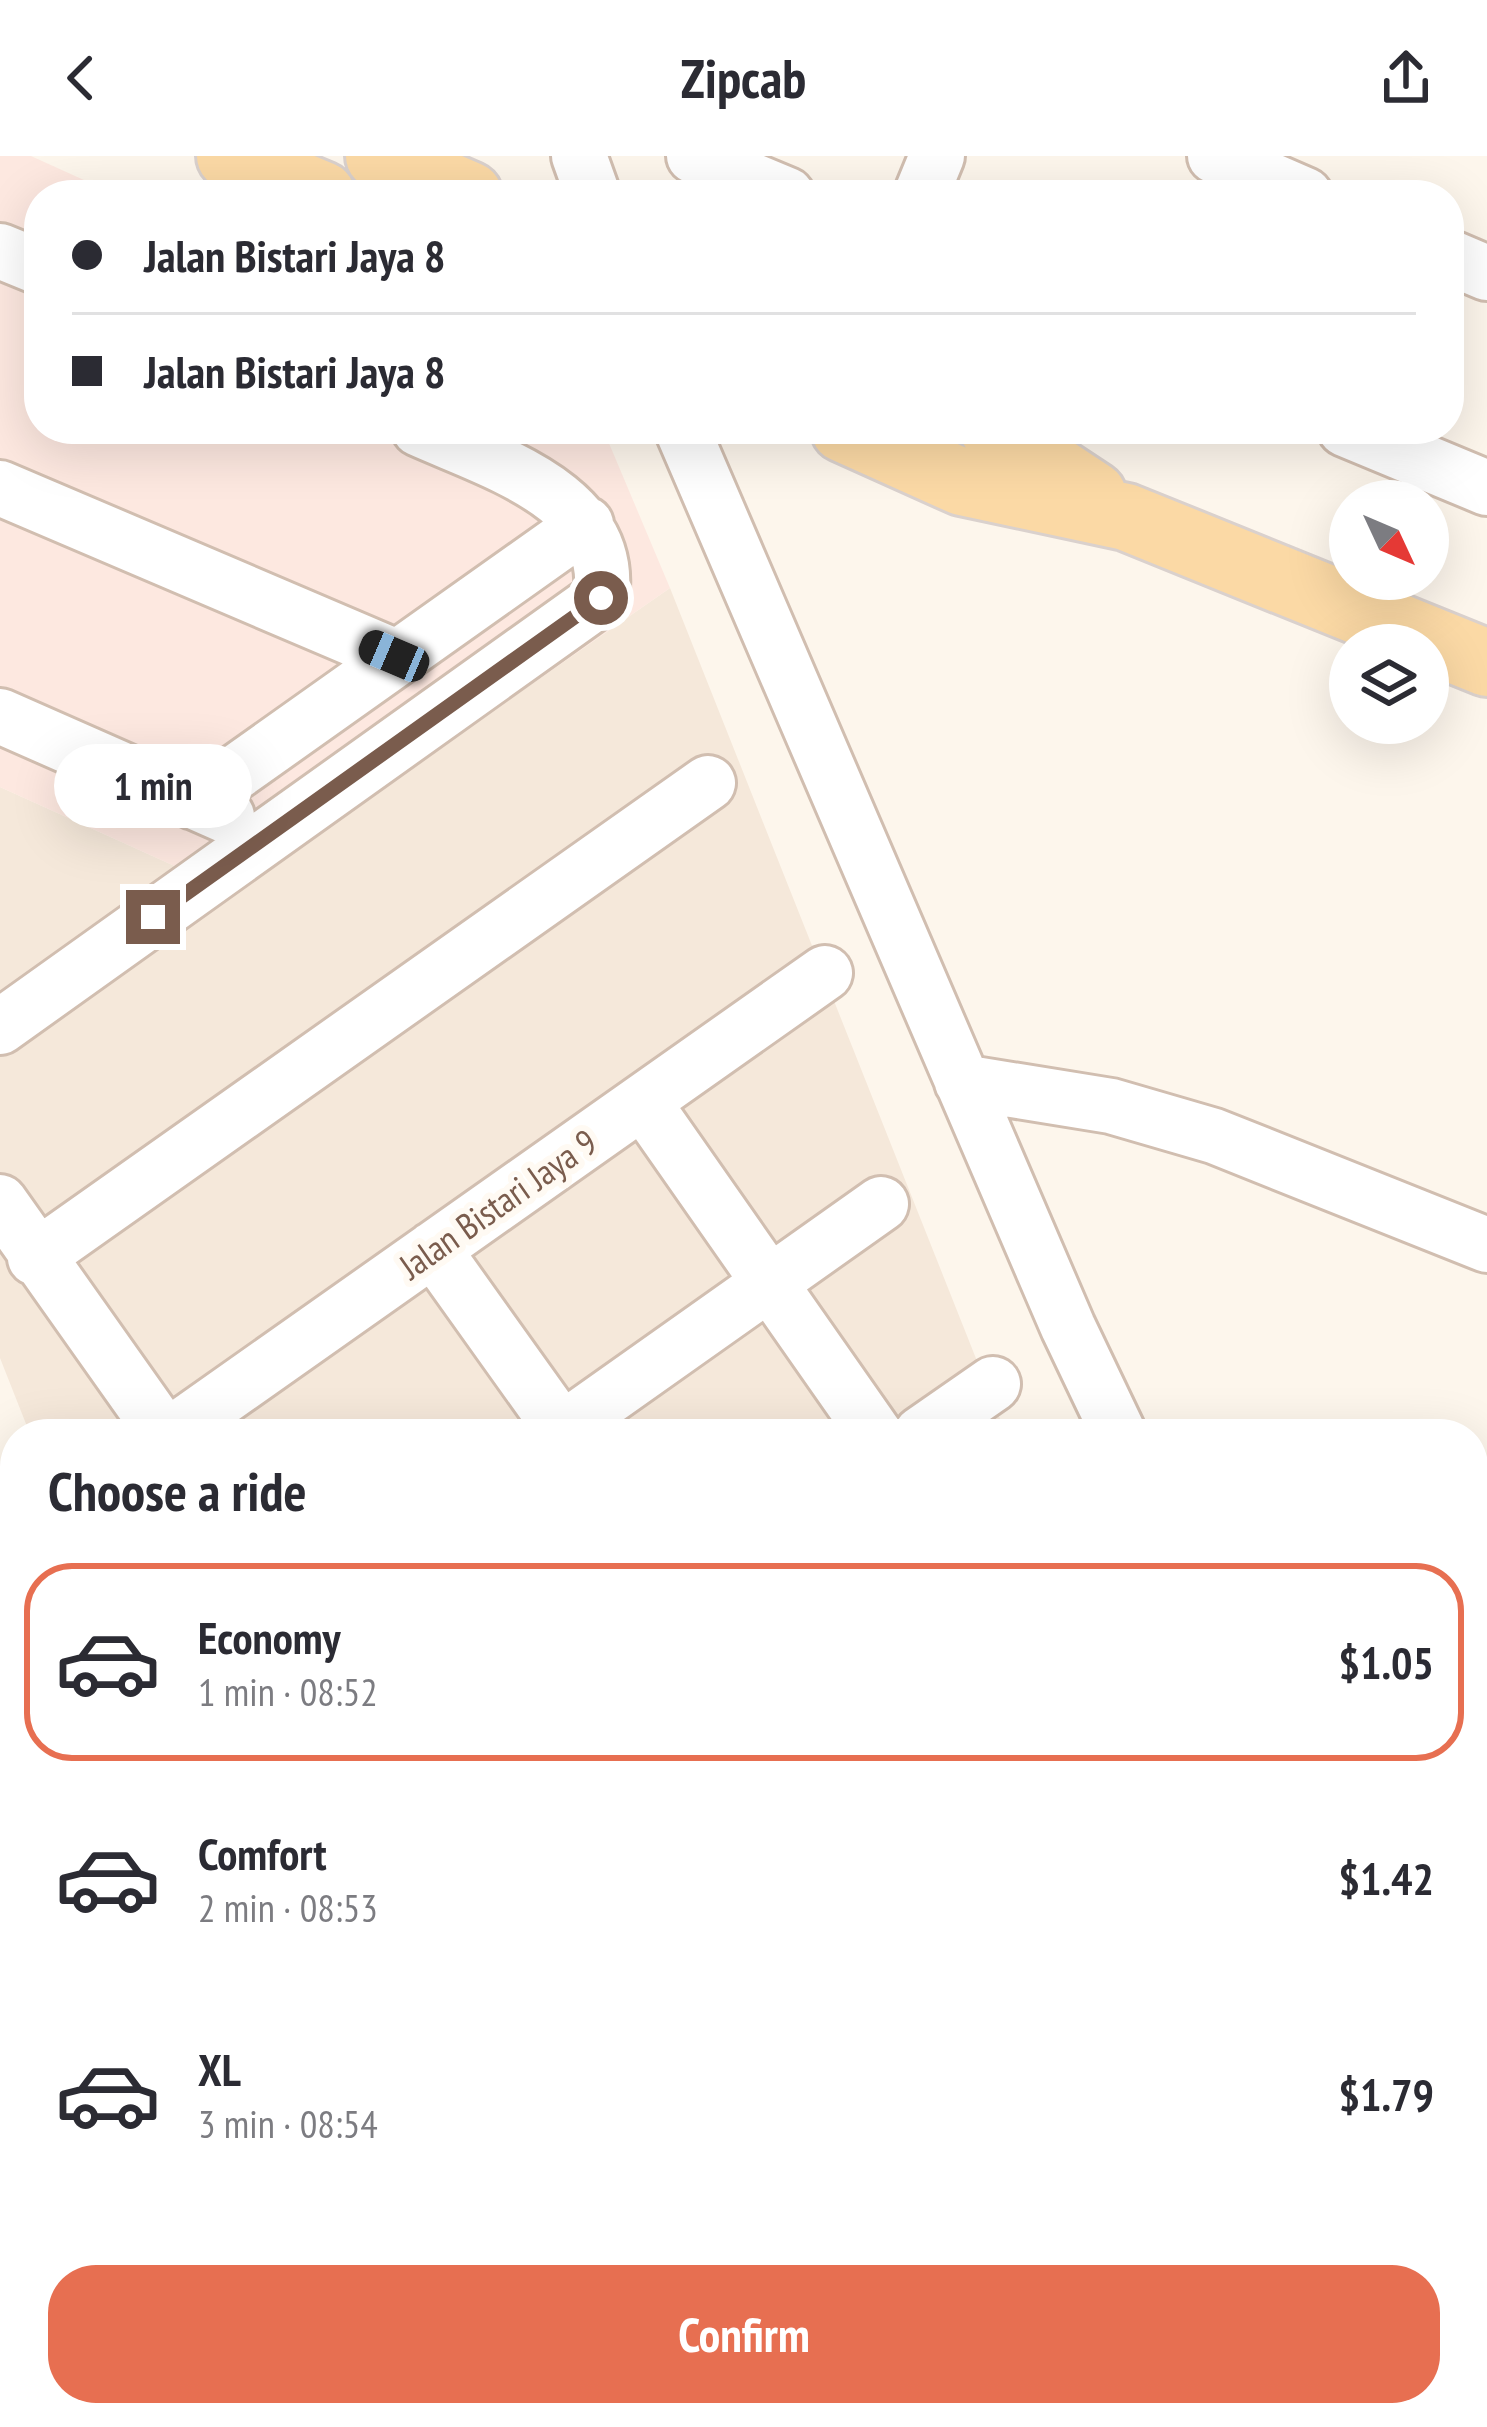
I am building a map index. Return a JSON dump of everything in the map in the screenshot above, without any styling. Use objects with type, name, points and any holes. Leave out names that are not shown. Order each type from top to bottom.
[{"type":"main road","points":[[230,156],[287,180]]},
{"type":"main road","points":[[379,156],[434,180]]},
{"type":"main road","points":[[877,444],[962,482],[1126,517],[1487,663]]},
{"type":"main road","points":[[1016,444],[1126,517]]},
{"type":"street","points":[[694,156],[751,180]]},
{"type":"street","points":[[1215,156],[1270,180]]},
{"type":"street","points":[[0,1027],[601,598],[605,573],[586,524],[554,494],[450,444]]},
{"type":"street","points":[[688,444],[1112,1419]]},
{"type":"street","points":[[1381,444],[1487,488]]},
{"type":"street","points":[[0,488],[394,656]]},
{"type":"street","points":[[194,802],[586,524]]},
{"type":"street","points":[[0,716],[267,834]]},
{"type":"street","points":[[35,1258],[708,783]]},
{"type":"street","name":"Jalan Bistari Jaya 9","points":[[189,1419],[825,973]]},
{"type":"street","points":[[962,1082],[1111,1106],[1214,1136],[1487,1245]]},
{"type":"street","points":[[643,1102],[865,1419]]},
{"type":"street","points":[[0,1202],[35,1258],[156,1419]]},
{"type":"street","points":[[580,1419],[880,1204]]},
{"type":"street","points":[[434,1249],[551,1419]]},
{"type":"street","points":[[943,1419],[993,1384]]},
{"type":"shaded area","points":[[0,156],[31,156],[84,180],[24,180],[24,444],[609,444],[670,588],[232,892],[0,787]]},
{"type":"shaded area","points":[[670,588],[1000,1419],[24,1419],[0,1358],[0,787],[232,892]]},
{"type":"route","points":[[153,917],[601,598]]}]
